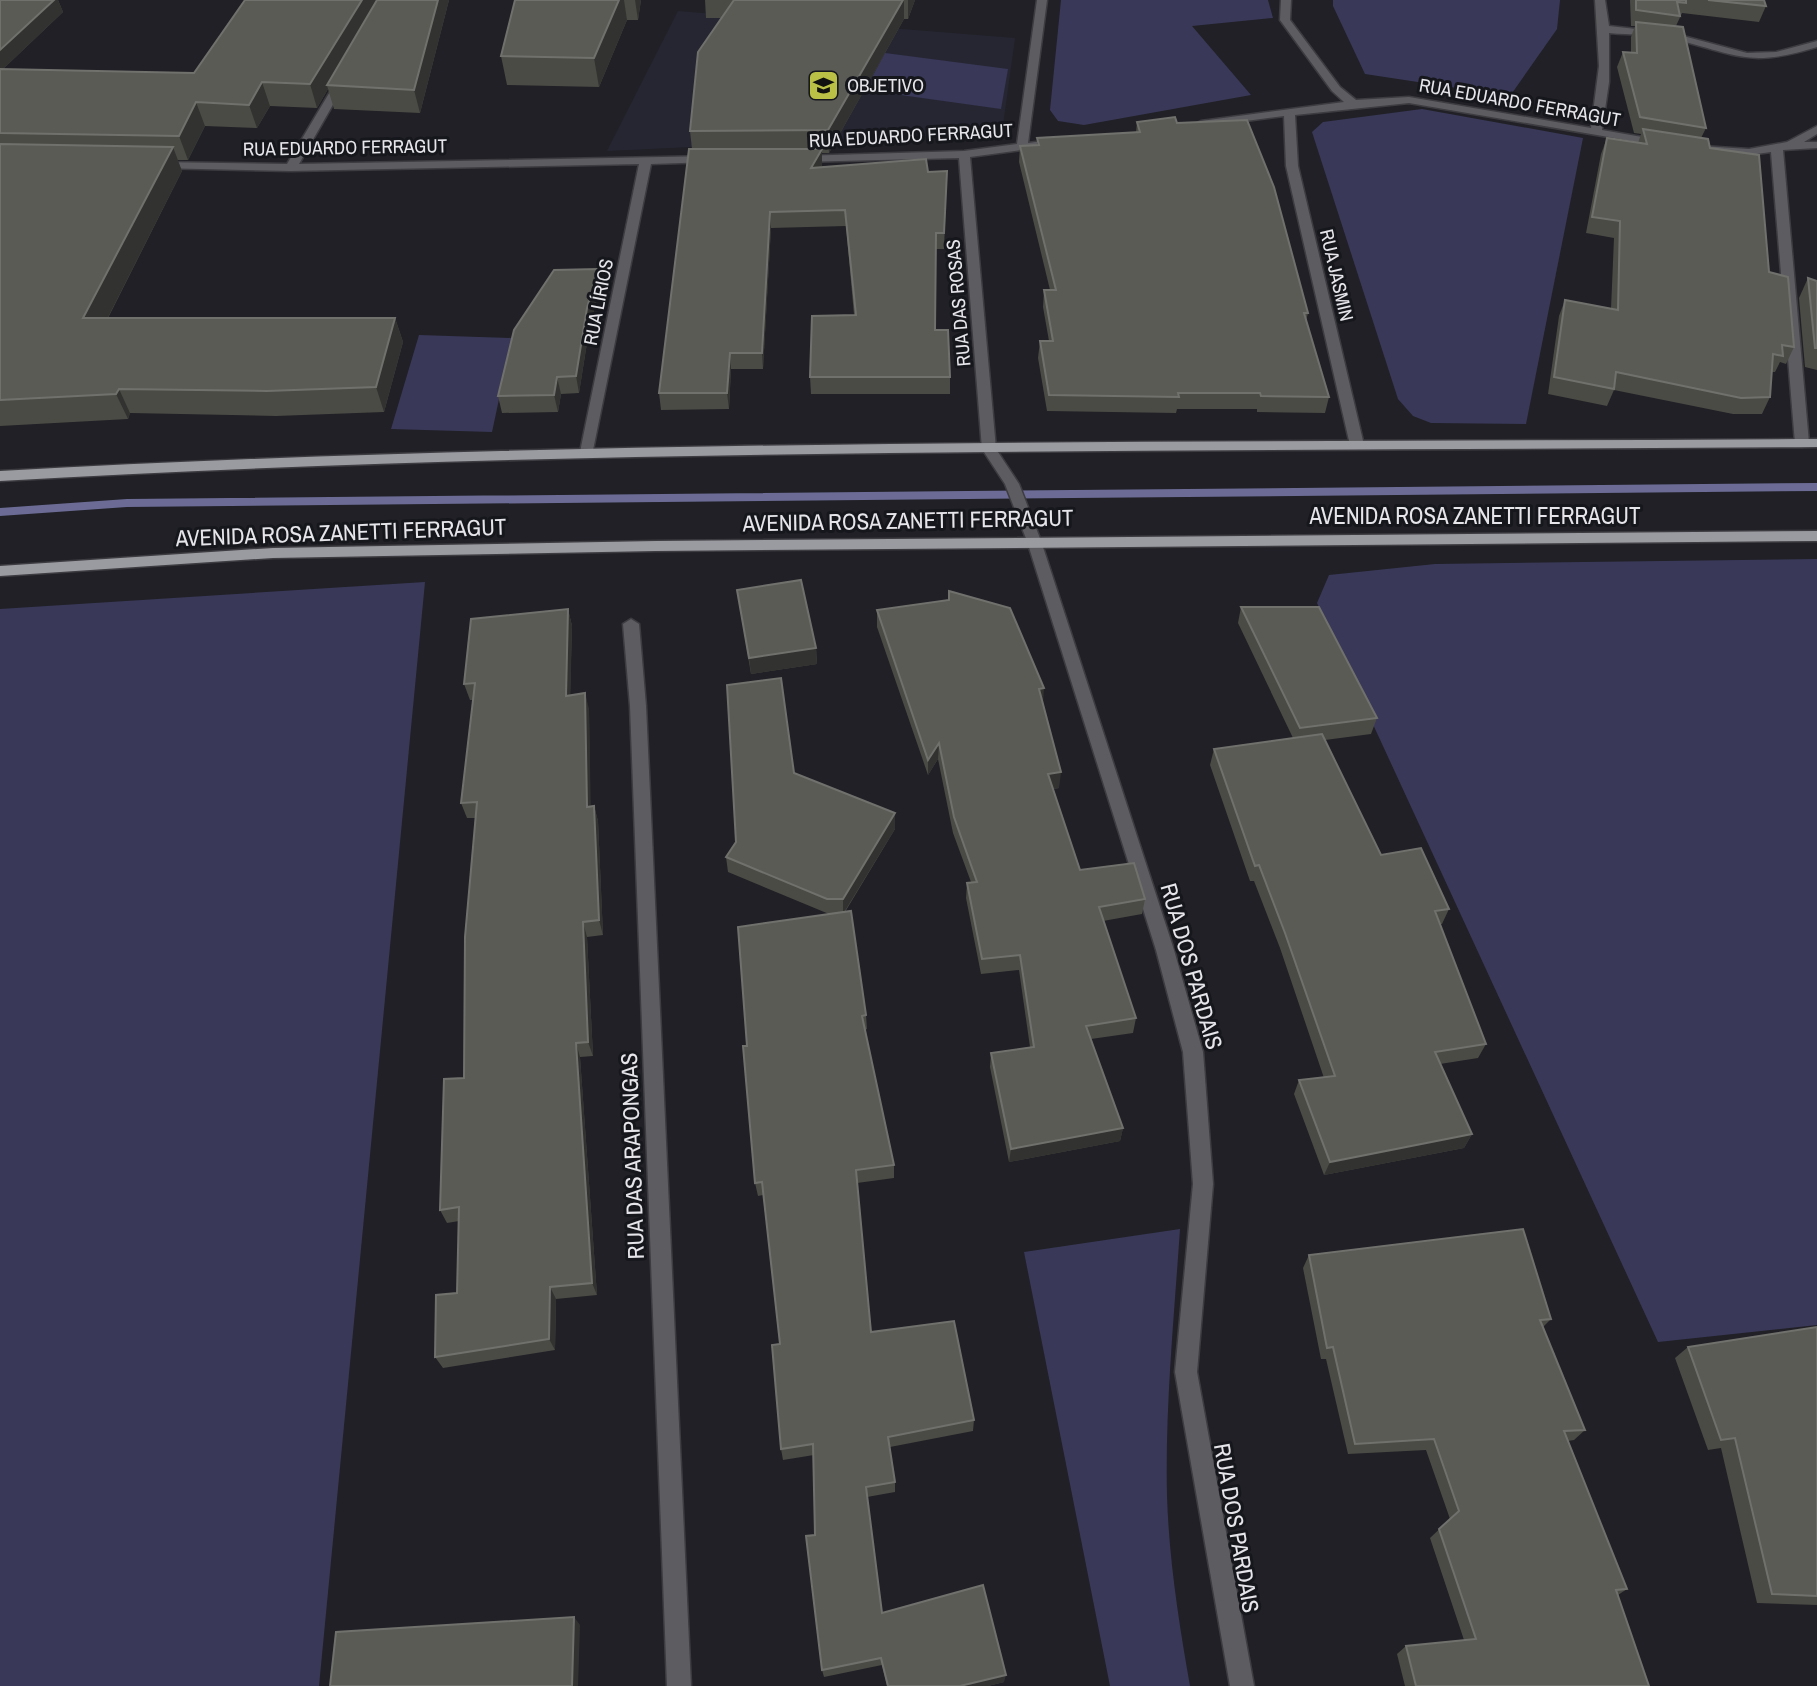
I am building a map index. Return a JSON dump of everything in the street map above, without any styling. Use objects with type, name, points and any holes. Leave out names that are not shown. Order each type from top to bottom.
[{"type":"main road","points":[[0,476],[283,460],[587,452],[1810,443]]},
{"type":"main road","name":"AVENIDA ROSA ZANETTI FERRAGUT","points":[[0,570],[273,554],[1034,541],[1817,536]]},
{"type":"street","points":[[1022,147],[1042,0]]},
{"type":"street","points":[[1286,0],[1285,20],[1336,89],[1353,104]]},
{"type":"street","points":[[1596,132],[1606,85],[1605,29],[1601,0]]},
{"type":"street","points":[[1605,29],[1667,35],[1733,56],[1751,58],[1781,56],[1817,44]]},
{"type":"street","points":[[291,167],[346,74]]},
{"type":"street","name":"RUA EDUARDO FERRAGUT","points":[[1182,126],[1353,104],[1409,100],[1670,145]]},
{"type":"street","name":"RUA JASMIN","points":[[1289,113],[1292,166],[1357,445]]},
{"type":"street","points":[[1694,149],[1777,149],[1790,145],[1817,129]]},
{"type":"street","name":"RUA EDUARDO FERRAGUT","points":[[784,159],[964,154],[1062,142]]},
{"type":"street","points":[[1790,145],[1817,145]]},
{"type":"street","points":[[1777,149],[1810,443]]},
{"type":"street","name":"RUA DAS ROSAS","points":[[964,154],[989,449]]},
{"type":"street","name":"RUA LÍRIOS","points":[[587,452],[646,159]]},
{"type":"street","name":"RUA EDUARDO FERRAGUT","points":[[148,165],[291,167],[729,159]]},
{"type":"street","name":"RUA DOS PARDAIS","points":[[989,449],[1012,484],[1034,541],[1165,950],[1193,1052],[1203,1184],[1186,1372],[1242,1686]]},
{"type":"street","name":"RUA DAS ARAPONGAS","points":[[631,624],[639,720],[679,1686]]},
{"type":"shaded area","points":[[1061,0],[1268,0],[1273,18],[1192,26],[1251,95],[1084,125],[1058,121],[1050,110]]},
{"type":"shaded area","points":[[1333,0],[1560,0],[1557,29],[1510,96],[1365,74],[1333,6]]},
{"type":"shaded area","name":"OBJETIVO","points":[[678,11],[1015,38],[1002,132],[607,151]]},
{"type":"shaded area","points":[[885,53],[1008,69],[1001,109],[865,90]]},
{"type":"shaded area","points":[[1422,109],[1583,138],[1526,424],[1431,423],[1413,416],[1398,399],[1312,132],[1323,122]]},
{"type":"shaded area","points":[[419,335],[512,338],[492,432],[391,429]]},
{"type":"shaded area","points":[[1817,559],[1817,1325],[1658,1342],[1317,603],[1329,575],[1435,564]]},
{"type":"shaded area","points":[[425,582],[319,1686],[0,1686],[0,609]]},
{"type":"shaded area","points":[[1180,1229],[1169,1396],[1167,1496],[1175,1591],[1190,1686],[1110,1686],[1024,1252]]},
{"type":"building","points":[[0,0],[54,0],[0,50]]},
{"type":"building","points":[[245,0],[362,0],[310,84],[262,82],[249,105],[196,102],[179,136],[0,133],[0,69],[194,73]]},
{"type":"building","points":[[377,0],[438,0],[414,90],[327,85]]},
{"type":"building","points":[[515,0],[619,0],[594,58],[501,56]]},
{"type":"building","points":[[734,0],[903,0],[828,130],[690,131],[698,52]]},
{"type":"building","points":[[1636,0],[1686,0],[1686,3],[1677,2],[1680,16],[1636,10]]},
{"type":"building","points":[[1708,0],[1764,0],[1766,6]]},
{"type":"building","points":[[1636,22],[1683,27],[1706,128],[1640,117],[1623,52],[1637,53]]},
{"type":"building","points":[[1175,117],[1177,123],[1247,120],[1274,187],[1308,313],[1304,313],[1329,397],[1261,396],[1260,393],[1178,393],[1179,397],[1049,395],[1040,341],[1053,341],[1044,290],[1056,290],[1020,146],[1039,145],[1037,138],[1140,132],[1137,122]]},
{"type":"building","points":[[1643,129],[1708,139],[1710,148],[1759,155],[1769,272],[1788,277],[1794,347],[1782,345],[1783,356],[1773,354],[1770,397],[1741,398],[1616,372],[1614,389],[1554,377],[1565,300],[1618,310],[1620,221],[1592,217],[1607,138],[1647,144]]},
{"type":"building","points":[[0,144],[173,147],[83,318],[395,318],[376,387],[267,391],[119,389],[116,394],[0,400]]},
{"type":"building","points":[[689,149],[822,149],[811,168],[926,159],[928,172],[947,171],[944,233],[936,233],[935,330],[948,330],[950,377],[810,377],[812,316],[856,315],[845,210],[770,212],[762,353],[730,353],[727,393],[659,393]]},
{"type":"building","points":[[598,269],[587,308],[576,376],[557,377],[554,395],[498,396],[514,330],[554,270]]},
{"type":"building","points":[[1808,278],[1817,281],[1817,348],[1815,348]]},
{"type":"building","points":[[801,580],[816,648],[749,658],[737,590]]},
{"type":"building","points":[[949,591],[1010,608],[1044,688],[1039,689],[1061,772],[1048,774],[1080,870],[1134,863],[1145,899],[1099,907],[1136,1018],[1086,1026],[1123,1128],[1011,1149],[991,1053],[1034,1047],[1020,955],[982,959],[967,883],[977,882],[954,817],[939,743],[928,760],[877,610],[949,600]]},
{"type":"building","points":[[1241,607],[1319,607],[1377,718],[1300,728]]},
{"type":"building","points":[[568,609],[566,696],[585,693],[587,807],[594,806],[599,920],[583,922],[588,1042],[576,1043],[592,1283],[550,1287],[549,1339],[435,1357],[436,1295],[457,1293],[459,1207],[440,1210],[444,1079],[464,1078],[465,937],[477,802],[461,803],[475,683],[464,684],[471,619]]},
{"type":"building","points":[[781,678],[794,773],[895,813],[843,899],[827,899],[726,857],[736,842],[727,685]]},
{"type":"building","points":[[1322,734],[1381,855],[1421,848],[1449,909],[1435,911],[1486,1044],[1435,1052],[1472,1134],[1330,1162],[1299,1080],[1335,1076],[1285,933],[1259,865],[1255,866],[1214,749]]},
{"type":"building","points":[[851,911],[866,1015],[862,1016],[894,1165],[856,1170],[871,1332],[954,1321],[974,1420],[888,1437],[895,1482],[866,1487],[882,1613],[983,1585],[1006,1675],[960,1686],[888,1686],[881,1658],[822,1670],[806,1536],[815,1535],[813,1444],[781,1449],[772,1345],[780,1344],[762,1182],[755,1183],[743,1046],[747,1046],[738,927]]},
{"type":"building","points":[[1523,1229],[1551,1319],[1540,1320],[1585,1430],[1564,1431],[1627,1589],[1616,1590],[1649,1686],[1416,1686],[1406,1646],[1476,1639],[1439,1529],[1459,1511],[1434,1439],[1355,1444],[1333,1347],[1327,1348],[1309,1255]]},
{"type":"building","points":[[1817,1327],[1817,1596],[1772,1594],[1735,1438],[1721,1440],[1688,1347]]},
{"type":"building","points":[[574,1617],[572,1686],[330,1686],[336,1632]]},
{"type":"waterway","points":[[0,512],[127,503],[1817,487]]},
{"type":"place","name":"OBJETIVO","points":[[824,85]]}]
